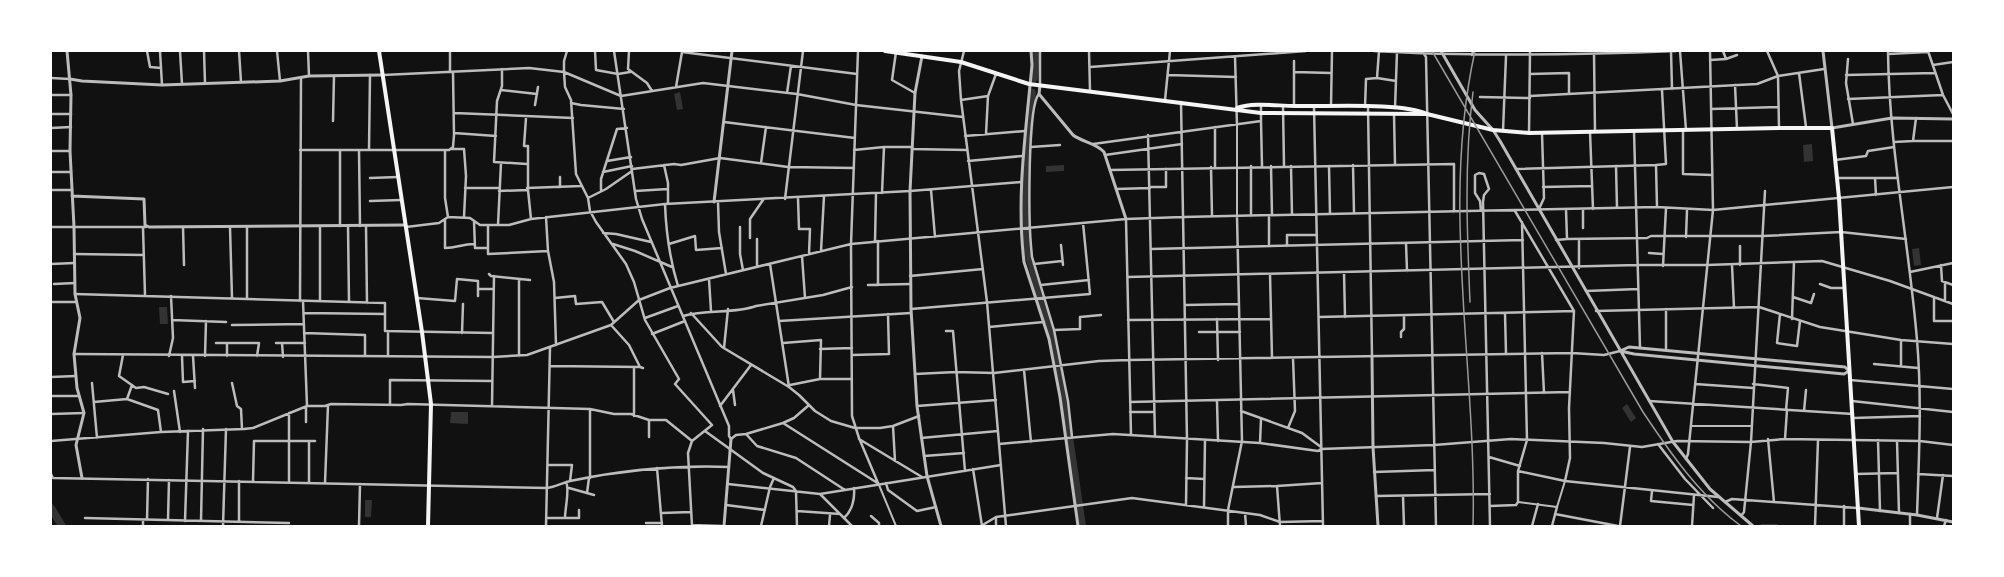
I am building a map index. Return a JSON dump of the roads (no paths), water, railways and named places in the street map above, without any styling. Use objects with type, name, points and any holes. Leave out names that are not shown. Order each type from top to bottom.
[{"type":"main road","points":[[379,51],[422,332],[431,404],[428,526]]},
{"type":"main road","points":[[885,51],[910,53],[961,62],[1029,84],[1181,101],[1237,108],[1261,113],[1427,114]]},
{"type":"main road","points":[[1237,108],[1261,106],[1395,108],[1420,111],[1493,130],[1529,133],[1737,128],[1832,128],[1839,198],[1859,526]]},
{"type":"street","points":[[67,51],[71,95],[70,152],[74,226],[75,294],[80,318],[74,354],[79,396],[84,414],[76,440],[76,453],[82,478]]},
{"type":"street","points":[[147,51],[150,68],[161,68]]},
{"type":"street","points":[[160,51],[162,85]]},
{"type":"street","points":[[180,51],[182,84]]},
{"type":"street","points":[[204,51],[205,83]]},
{"type":"street","points":[[239,51],[241,82]]},
{"type":"street","points":[[277,51],[280,81]]},
{"type":"street","points":[[308,51],[309,76]]},
{"type":"street","points":[[450,51],[454,113],[452,149]]},
{"type":"street","points":[[567,51],[564,61],[564,72],[565,87],[571,102],[573,118],[574,168],[588,198],[590,211],[603,233],[626,264],[652,334],[679,379],[675,384],[712,425],[692,441],[688,452],[692,525],[723,526],[731,449],[729,426],[670,288],[638,207],[614,51]]},
{"type":"street","points":[[595,51],[596,70],[618,74],[630,72]]},
{"type":"street","points":[[629,51],[628,69],[646,83],[652,91]]},
{"type":"street","points":[[726,274],[716,202],[732,51]]},
{"type":"street","points":[[784,199],[803,51]]},
{"type":"street","points":[[858,51],[851,244],[852,416],[858,438],[896,526]]},
{"type":"street","points":[[964,51],[959,71],[961,100],[987,302],[1006,526]]},
{"type":"street","points":[[1031,51],[1021,182],[1021,228],[1024,262],[1044,322],[1054,366],[1060,397],[1078,526]]},
{"type":"street","points":[[1040,51],[1040,85],[1039,94],[1034,102],[1031,147],[1029,227],[1034,264],[1045,297],[1062,366],[1072,437]]},
{"type":"street","points":[[1089,51],[1090,91]]},
{"type":"street","points":[[1165,100],[1170,51]]},
{"type":"street","points":[[1228,526],[1228,510],[1242,441],[1237,247],[1237,108],[1236,77],[1232,51]]},
{"type":"street","points":[[1090,68],[1306,51]]},
{"type":"street","points":[[1330,107],[1332,51]]},
{"type":"street","points":[[1374,51],[1484,56],[1676,51]]},
{"type":"street","points":[[1377,78],[1379,51]]},
{"type":"street","points":[[1455,51],[1456,55]]},
{"type":"street","points":[[1472,55],[1473,51]]},
{"type":"street","points":[[1484,56],[1485,51]]},
{"type":"street","points":[[1529,133],[1530,51]]},
{"type":"street","points":[[1671,51],[1672,89]]},
{"type":"street","points":[[1680,51],[1685,130],[1683,174],[1712,175]]},
{"type":"street","points":[[1686,459],[1713,210],[1710,51]]},
{"type":"street","points":[[1723,51],[1726,59]]},
{"type":"street","points":[[1767,51],[1778,76],[1779,128]]},
{"type":"street","points":[[1823,51],[1832,128],[1892,118],[1953,119]]},
{"type":"street","points":[[676,87],[682,52],[857,74]]},
{"type":"street","points":[[896,52],[892,80],[916,93]]},
{"type":"street","points":[[1395,108],[1396,52]]},
{"type":"street","points":[[1917,515],[1920,408],[1917,341],[1912,288],[1894,147],[1889,96],[1888,53],[1928,52],[1943,95],[1953,114]]},
{"type":"street","points":[[1423,53],[1426,57],[1429,163],[1436,526]]},
{"type":"street","points":[[1442,53],[1475,110],[1493,130],[1584,291],[1673,442],[1701,479],[1719,497],[1754,526]]},
{"type":"street","points":[[1593,208],[1592,165],[1594,54]]},
{"type":"street","points":[[1710,60],[1726,59],[1737,55]]},
{"type":"street","points":[[922,56],[914,111],[910,192],[909,239],[911,311],[917,406],[926,476],[941,526]]},
{"type":"street","points":[[1503,131],[1506,56]]},
{"type":"street","points":[[1848,59],[1846,75],[1848,99],[1853,124]]},
{"type":"street","points":[[1294,61],[1294,106]]},
{"type":"street","points":[[1933,65],[1953,62]]},
{"type":"street","points":[[787,92],[791,66]]},
{"type":"street","points":[[51,78],[70,79],[82,82],[162,85],[280,81],[309,76],[383,75],[529,68],[564,72],[621,96],[703,82],[787,92],[856,105],[963,117]]},
{"type":"street","points":[[502,69],[501,90],[497,101],[494,162],[527,164]]},
{"type":"street","points":[[1480,97],[1530,97],[1757,84],[1778,76],[1824,69]]},
{"type":"street","points":[[1294,72],[1331,73]]},
{"type":"street","points":[[986,134],[988,96],[996,73]]},
{"type":"street","points":[[1530,74],[1569,73],[1569,94]]},
{"type":"street","points":[[1799,73],[1806,127]]},
{"type":"street","points":[[1846,75],[1935,73]]},
{"type":"street","points":[[1168,74],[1236,77]]},
{"type":"street","points":[[369,150],[370,75]]},
{"type":"street","points":[[333,120],[334,76]]},
{"type":"street","points":[[301,78],[299,228],[302,301],[304,313],[306,422]]},
{"type":"street","points":[[1378,526],[1373,447],[1372,316],[1366,78],[1396,81]]},
{"type":"street","points":[[1735,85],[1737,128]]},
{"type":"street","points":[[535,105],[538,87]]},
{"type":"street","points":[[501,90],[537,94]]},
{"type":"street","points":[[1516,169],[1592,165],[1616,166],[1666,164],[1662,90]]},
{"type":"street","points":[[1039,94],[1073,135],[1080,140],[1100,148],[1105,155],[1126,219],[1131,435]]},
{"type":"street","points":[[51,96],[71,95]]},
{"type":"street","points":[[1848,99],[1889,96],[1943,95]]},
{"type":"street","points":[[961,100],[988,96]]},
{"type":"street","points":[[1181,101],[1187,402],[1186,505]]},
{"type":"street","points":[[571,102],[582,105],[624,109]]},
{"type":"street","points":[[1261,106],[1262,166]]},
{"type":"street","points":[[1283,106],[1284,166]]},
{"type":"street","points":[[1314,107],[1323,526]]},
{"type":"street","points":[[1711,109],[1778,107]]},
{"type":"street","points":[[454,113],[526,118],[573,118]]},
{"type":"street","points":[[51,114],[71,114]]},
{"type":"street","points":[[1394,114],[1395,164]]},
{"type":"street","points":[[526,118],[524,146],[528,146],[528,189],[531,219]]},
{"type":"street","points":[[1913,141],[1916,118]]},
{"type":"street","points":[[1091,144],[1148,135],[1182,132],[1261,121]]},
{"type":"street","points":[[724,122],[855,138]]},
{"type":"street","points":[[761,163],[766,127]]},
{"type":"street","points":[[1215,127],[1215,167]]},
{"type":"street","points":[[51,128],[71,128]]},
{"type":"street","points":[[601,190],[603,172],[617,129],[627,128]]},
{"type":"street","points":[[965,136],[1025,131]]},
{"type":"street","points":[[1634,131],[1640,348]]},
{"type":"street","points":[[454,133],[496,136]]},
{"type":"street","points":[[1539,209],[1544,198],[1542,133]]},
{"type":"street","points":[[1148,135],[1155,437]]},
{"type":"street","points":[[1894,142],[1953,141]]},
{"type":"street","points":[[1105,155],[1182,144]]},
{"type":"street","points":[[1031,147],[1060,145]]},
{"type":"street","points":[[854,150],[884,147],[967,150]]},
{"type":"street","points":[[882,193],[884,147]]},
{"type":"street","points":[[1835,160],[1866,156],[1868,151],[1894,147]]},
{"type":"street","points":[[300,150],[394,151],[464,149],[466,176],[464,217]]},
{"type":"street","points":[[340,150],[340,226]]},
{"type":"street","points":[[360,150],[360,226]]},
{"type":"street","points":[[444,150],[445,198],[448,216]]},
{"type":"street","points":[[51,152],[70,152]]},
{"type":"street","points":[[968,162],[1022,156]]},
{"type":"street","points":[[607,161],[631,157]]},
{"type":"street","points":[[603,172],[664,165],[681,165],[720,158],[788,167],[854,168]]},
{"type":"street","points":[[498,225],[501,163]]},
{"type":"street","points":[[1110,170],[1237,166],[1329,166],[1429,163],[1454,164],[1454,212]]},
{"type":"street","points":[[664,165],[668,188],[666,204],[669,244],[672,268],[678,286]]},
{"type":"street","points":[[1353,165],[1354,213]]},
{"type":"street","points":[[1656,165],[1657,207]]},
{"type":"street","points":[[1251,166],[1251,216]]},
{"type":"street","points":[[1269,246],[1271,166]]},
{"type":"street","points":[[1291,166],[1292,215]]},
{"type":"street","points":[[1329,166],[1330,214]]},
{"type":"street","points":[[1616,166],[1617,208]]},
{"type":"street","points":[[1211,167],[1212,216]]},
{"type":"street","points":[[588,198],[601,190],[606,189],[632,169]]},
{"type":"street","points":[[1116,189],[1166,187],[1166,169]]},
{"type":"street","points":[[51,172],[72,172]]},
{"type":"street","points":[[1482,211],[1483,199],[1489,189],[1484,174],[1479,173],[1475,175],[1475,193],[1480,201],[1482,211],[1484,241],[1490,526]]},
{"type":"street","points":[[370,178],[398,177]]},
{"type":"street","points":[[560,177],[560,186]]},
{"type":"street","points":[[1837,178],[1898,178]]},
{"type":"street","points":[[1875,178],[1876,195]]},
{"type":"street","points":[[51,227],[299,228],[340,226],[405,226],[439,223],[448,216],[470,218],[480,225],[488,226],[508,225],[531,219],[590,211],[666,204],[910,192],[1021,182]]},
{"type":"street","points":[[465,188],[528,189],[560,186],[582,186]]},
{"type":"street","points":[[1543,187],[1592,186]]},
{"type":"street","points":[[74,354],[282,357],[519,356],[534,353],[611,325],[639,300],[670,288],[851,244],[1029,227],[1126,219],[1212,216],[1657,207],[1687,210],[1713,210],[1953,187]]},
{"type":"street","points":[[635,191],[668,188]]},
{"type":"street","points":[[51,190],[72,190]]},
{"type":"street","points":[[931,190],[935,237]]},
{"type":"street","points":[[1741,516],[1744,512],[1751,442],[1754,366],[1759,307],[1765,191]]},
{"type":"street","points":[[876,193],[878,285]]},
{"type":"street","points":[[72,196],[144,199],[145,295]]},
{"type":"street","points":[[821,251],[824,196]]},
{"type":"street","points":[[798,198],[799,229],[810,229],[809,254]]},
{"type":"street","points":[[370,201],[401,200]]},
{"type":"street","points":[[750,238],[750,219],[763,200]]},
{"type":"street","points":[[1662,266],[1666,208]]},
{"type":"street","points":[[1566,209],[1568,239]]},
{"type":"street","points":[[1583,209],[1583,228]]},
{"type":"street","points":[[1686,237],[1687,210]]},
{"type":"street","points":[[1515,211],[1574,311],[1570,392],[1570,458],[1552,526]]},
{"type":"street","points":[[546,217],[548,250],[554,282],[556,345]]},
{"type":"street","points":[[445,219],[445,248],[456,248],[460,244],[474,244]]},
{"type":"street","points":[[474,221],[475,248],[488,248]]},
{"type":"street","points":[[1518,502],[1518,471],[1528,440],[1522,222]]},
{"type":"street","points":[[779,321],[852,315],[888,314],[987,302],[1090,294],[1083,223]]},
{"type":"street","points":[[348,226],[349,302]]},
{"type":"street","points":[[366,226],[367,302]]},
{"type":"street","points":[[488,226],[488,254],[548,250]]},
{"type":"street","points":[[183,227],[184,265]]},
{"type":"street","points":[[230,227],[232,298]]},
{"type":"street","points":[[247,227],[247,299]]},
{"type":"street","points":[[320,227],[320,301]]},
{"type":"street","points":[[740,227],[740,254],[743,270]]},
{"type":"street","points":[[1555,240],[1646,238],[1652,236],[1763,236],[1841,232],[1906,239]]},
{"type":"street","points":[[603,233],[616,234],[651,242]]},
{"type":"street","points":[[1287,246],[1286,235],[1317,235]]},
{"type":"street","points":[[669,244],[695,236],[696,250],[722,248]]},
{"type":"street","points":[[757,239],[757,267]]},
{"type":"street","points":[[1579,239],[1579,268]]},
{"type":"street","points":[[1151,249],[1523,240]]},
{"type":"street","points":[[612,244],[635,251],[672,268]]},
{"type":"street","points":[[1406,244],[1407,271]]},
{"type":"street","points":[[1061,245],[1063,265]]},
{"type":"street","points":[[1740,246],[1740,264]]},
{"type":"street","points":[[1649,253],[1663,254]]},
{"type":"street","points":[[74,254],[144,254]]},
{"type":"street","points":[[802,256],[805,298]]},
{"type":"street","points":[[1034,264],[1062,261]]},
{"type":"street","points":[[1128,277],[1549,269],[1637,265],[1707,266],[1822,261],[1912,288],[1953,304]]},
{"type":"street","points":[[1792,319],[1794,262]]},
{"type":"street","points":[[51,264],[74,263]]},
{"type":"street","points":[[1910,272],[1953,263]]},
{"type":"street","points":[[770,264],[789,386]]},
{"type":"street","points":[[1732,265],[1734,308]]},
{"type":"street","points":[[1941,265],[1942,281],[1946,284],[1953,285]]},
{"type":"street","points":[[910,276],[982,269]]},
{"type":"street","points":[[1344,272],[1345,317]]},
{"type":"street","points":[[489,274],[494,276],[530,280]]},
{"type":"street","points":[[1270,274],[1272,358]]},
{"type":"street","points":[[492,406],[494,276]]},
{"type":"street","points":[[416,298],[455,302],[457,279],[478,281],[478,296]]},
{"type":"street","points":[[519,279],[519,356]]},
{"type":"street","points":[[709,279],[711,311]]},
{"type":"street","points":[[1041,285],[1089,280]]},
{"type":"street","points":[[54,284],[75,283]]},
{"type":"street","points":[[868,285],[910,284]]},
{"type":"street","points":[[1820,284],[1831,288],[1844,288]]},
{"type":"street","points":[[1945,301],[1946,284]]},
{"type":"street","points":[[683,316],[691,313],[748,308],[805,298],[852,287]]},
{"type":"street","points":[[478,289],[493,289]]},
{"type":"street","points":[[1584,291],[1638,289]]},
{"type":"street","points":[[75,294],[385,303],[384,331],[493,334]]},
{"type":"street","points":[[1793,297],[1811,303],[1814,294]]},
{"type":"street","points":[[169,356],[173,338],[171,296]]},
{"type":"street","points":[[554,298],[575,296],[576,304],[602,302],[614,322]]},
{"type":"street","points":[[1934,297],[1934,321],[1953,321]]},
{"type":"street","points":[[51,302],[76,302]]},
{"type":"street","points":[[462,333],[463,304]]},
{"type":"street","points":[[1185,305],[1239,304]]},
{"type":"street","points":[[645,318],[678,306]]},
{"type":"street","points":[[1596,311],[1759,307],[1820,327],[1901,340],[1953,344]]},
{"type":"street","points":[[724,348],[728,309]]},
{"type":"street","points":[[1666,309],[1666,350]]},
{"type":"street","points":[[1319,317],[1431,316],[1574,311]]},
{"type":"street","points":[[304,313],[385,314]]},
{"type":"street","points":[[691,313],[724,348],[789,386],[809,405],[831,421],[855,428],[893,426],[919,416]]},
{"type":"street","points":[[1506,313],[1506,354]]},
{"type":"street","points":[[852,355],[889,354],[888,314]]},
{"type":"street","points":[[1780,314],[1777,343],[1797,346],[1800,321]]},
{"type":"street","points":[[1054,330],[1080,329],[1080,317],[1101,315]]},
{"type":"street","points":[[1401,337],[1401,332],[1404,329],[1404,316]]},
{"type":"street","points":[[1217,319],[1218,360]]},
{"type":"street","points":[[1128,320],[1271,319]]},
{"type":"street","points":[[172,320],[226,322]]},
{"type":"street","points":[[205,356],[206,321]]},
{"type":"street","points":[[652,334],[685,321]]},
{"type":"street","points":[[989,327],[1044,322]]},
{"type":"street","points":[[232,325],[304,324]]},
{"type":"street","points":[[550,366],[641,368],[629,345],[611,325]]},
{"type":"street","points":[[388,331],[388,356]]},
{"type":"street","points":[[946,331],[953,331],[965,470]]},
{"type":"street","points":[[1199,332],[1240,332]]},
{"type":"street","points":[[304,333],[365,335],[366,356]]},
{"type":"street","points":[[783,342],[821,340],[820,379]]},
{"type":"street","points":[[1901,340],[1901,366]]},
{"type":"street","points":[[216,343],[260,343],[257,356]]},
{"type":"street","points":[[227,343],[227,356]]},
{"type":"street","points":[[276,343],[305,343]]},
{"type":"street","points":[[282,343],[282,357]]},
{"type":"street","points":[[546,526],[550,347]]},
{"type":"street","points":[[915,374],[956,372],[994,373],[1054,366],[1129,360],[1218,360],[1542,353],[1604,355],[1620,351],[1628,347],[1845,367],[1850,371],[1844,374],[1630,354],[1620,351]]},
{"type":"street","points":[[820,349],[852,348]]},
{"type":"street","points":[[1542,353],[1544,393]]},
{"type":"street","points":[[123,355],[119,376],[136,388],[144,387],[168,394]]},
{"type":"street","points":[[182,356],[183,382],[195,382]]},
{"type":"street","points":[[194,356],[195,388]]},
{"type":"street","points":[[1288,428],[1295,411],[1293,358]]},
{"type":"street","points":[[1874,364],[1918,368]]},
{"type":"street","points":[[720,406],[751,365]]},
{"type":"street","points":[[634,367],[634,416]]},
{"type":"street","points":[[1024,370],[1030,442]]},
{"type":"street","points":[[51,377],[76,376]]},
{"type":"street","points":[[789,386],[820,379],[852,379]]},
{"type":"street","points":[[390,405],[390,380],[492,382]]},
{"type":"street","points":[[1850,380],[1953,389]]},
{"type":"street","points":[[92,383],[97,438]]},
{"type":"street","points":[[232,383],[237,406],[241,409],[242,429]]},
{"type":"street","points":[[1695,384],[1753,388]]},
{"type":"street","points":[[1754,384],[1788,388],[1786,439]]},
{"type":"street","points":[[127,399],[132,385]]},
{"type":"street","points":[[733,389],[735,405]]},
{"type":"street","points":[[1804,411],[1806,390]]},
{"type":"street","points":[[174,391],[180,432]]},
{"type":"street","points":[[1130,402],[1241,401],[1295,398],[1570,392]]},
{"type":"street","points":[[51,396],[79,396]]},
{"type":"street","points":[[94,402],[127,399],[158,410],[160,432]]},
{"type":"street","points":[[917,406],[996,400]]},
{"type":"street","points":[[1217,401],[1218,441]]},
{"type":"street","points":[[1648,401],[1804,411],[1853,416],[1920,416]]},
{"type":"street","points":[[1852,401],[1953,412]]},
{"type":"street","points":[[51,441],[203,429],[253,428],[289,412],[306,407],[328,405],[431,404],[590,409],[634,416],[648,420],[666,420],[692,441]]},
{"type":"street","points":[[325,484],[328,405]]},
{"type":"street","points":[[731,439],[736,435],[746,434],[783,423],[794,418],[809,405]]},
{"type":"street","points":[[587,493],[590,478],[590,409]]},
{"type":"street","points":[[1241,411],[1302,434],[1321,448]]},
{"type":"street","points":[[289,412],[289,482]]},
{"type":"street","points":[[1130,412],[1154,412]]},
{"type":"street","points":[[51,414],[84,414]]},
{"type":"street","points":[[1260,443],[1261,419]]},
{"type":"street","points":[[648,420],[649,437]]},
{"type":"street","points":[[783,423],[879,484]]},
{"type":"street","points":[[893,426],[896,461]]},
{"type":"street","points":[[1690,426],[1752,426]]},
{"type":"street","points":[[201,521],[203,429]]},
{"type":"street","points":[[223,526],[226,429]]},
{"type":"street","points":[[183,526],[188,431]]},
{"type":"street","points":[[706,431],[763,472],[794,487],[796,490],[797,526]]},
{"type":"street","points":[[921,438],[998,432]]},
{"type":"street","points":[[746,434],[757,446],[796,458],[845,490]]},
{"type":"street","points":[[1000,444],[1113,434],[1187,440],[1242,441],[1318,451],[1321,448],[1434,445],[1528,440],[1630,447],[1673,442],[1751,442],[1768,439],[1920,441],[1953,445]]},
{"type":"street","points":[[858,438],[922,477]]},
{"type":"street","points":[[1768,439],[1774,502]]},
{"type":"street","points":[[1204,507],[1205,440]]},
{"type":"street","points":[[1815,526],[1818,440]]},
{"type":"street","points":[[1878,440],[1880,511]]},
{"type":"street","points":[[253,482],[254,441],[315,441]]},
{"type":"street","points":[[309,441],[309,483]]},
{"type":"street","points":[[1897,441],[1899,513]]},
{"type":"street","points":[[1658,444],[1699,495],[1713,508]]},
{"type":"street","points":[[1555,514],[1619,526],[1630,447]]},
{"type":"street","points":[[924,456],[964,453]]},
{"type":"street","points":[[1488,457],[1520,466]]},
{"type":"street","points":[[548,465],[572,465],[570,481]]},
{"type":"street","points":[[728,484],[770,487],[820,494],[1001,465]]},
{"type":"street","points":[[51,474],[53,478],[547,488],[570,481],[657,468],[688,466],[729,467]]},
{"type":"street","points":[[646,523],[662,524],[657,468]]},
{"type":"street","points":[[973,470],[981,526],[996,517],[1005,517],[1132,498],[1260,515],[1280,522],[1323,521]]},
{"type":"street","points":[[1374,472],[1435,470]]},
{"type":"street","points":[[1518,471],[1565,481],[1719,497]]},
{"type":"street","points":[[1856,474],[1898,473]]},
{"type":"street","points":[[1918,474],[1953,476]]},
{"type":"street","points":[[1937,518],[1943,475]]},
{"type":"street","points":[[761,526],[770,487],[774,478]]},
{"type":"street","points":[[1186,478],[1204,479]]},
{"type":"street","points":[[147,520],[148,479]]},
{"type":"street","points":[[168,520],[169,480]]},
{"type":"street","points":[[239,522],[240,481]]},
{"type":"street","points":[[565,518],[566,500],[569,488],[566,482]]},
{"type":"street","points":[[886,483],[888,490],[917,511],[936,507]]},
{"type":"street","points":[[1234,486],[1277,486],[1322,483]]},
{"type":"street","points":[[359,526],[360,484]]},
{"type":"street","points":[[1277,486],[1280,526]]},
{"type":"street","points":[[569,488],[594,495]]},
{"type":"street","points":[[844,518],[850,513],[855,498],[854,488]]},
{"type":"street","points":[[1652,491],[1651,501],[1693,505]]},
{"type":"street","points":[[820,494],[852,526]]},
{"type":"street","points":[[1376,496],[1490,494]]},
{"type":"street","points":[[1692,526],[1694,495]]},
{"type":"street","points":[[1403,496],[1404,526]]},
{"type":"street","points":[[1725,502],[1732,499],[1844,506],[1917,515],[1953,522]]},
{"type":"street","points":[[1490,506],[1516,505],[1518,502],[1557,507]]},
{"type":"street","points":[[1532,526],[1538,504]]},
{"type":"street","points":[[726,505],[765,510]]},
{"type":"street","points":[[1844,506],[1844,526]]},
{"type":"street","points":[[546,518],[579,518],[579,510]]},
{"type":"street","points":[[797,511],[840,514]]},
{"type":"street","points":[[662,512],[692,512]]},
{"type":"street","points":[[1245,513],[1246,526]]},
{"type":"street","points":[[829,526],[830,514]]},
{"type":"street","points":[[1910,514],[1910,526]]},
{"type":"street","points":[[871,516],[879,523],[879,526]]},
{"type":"street","points":[[996,517],[996,526]]},
{"type":"street","points":[[85,518],[264,524],[289,523]]},
{"type":"street","points":[[143,520],[143,526]]},
{"type":"street","points":[[1944,526],[1946,520]]},
{"type":"street","points":[[1761,526],[1777,526]]},
{"type":"waterway","points":[[1034,78],[1036,51]]},
{"type":"waterway","points":[[1032,93],[1024,197],[1027,249],[1052,337],[1059,368],[1082,526]]},
{"type":"waterway","points":[[51,508],[62,526]]},
{"type":"railway","points":[[1432,51],[1643,412],[1664,443],[1699,488],[1741,526]]},
{"type":"railway","points":[[1473,526],[1473,467],[1462,288],[1460,169],[1465,110],[1475,51]]},
{"type":"railway","points":[[1470,302],[1467,224],[1467,171],[1473,92]]}]
